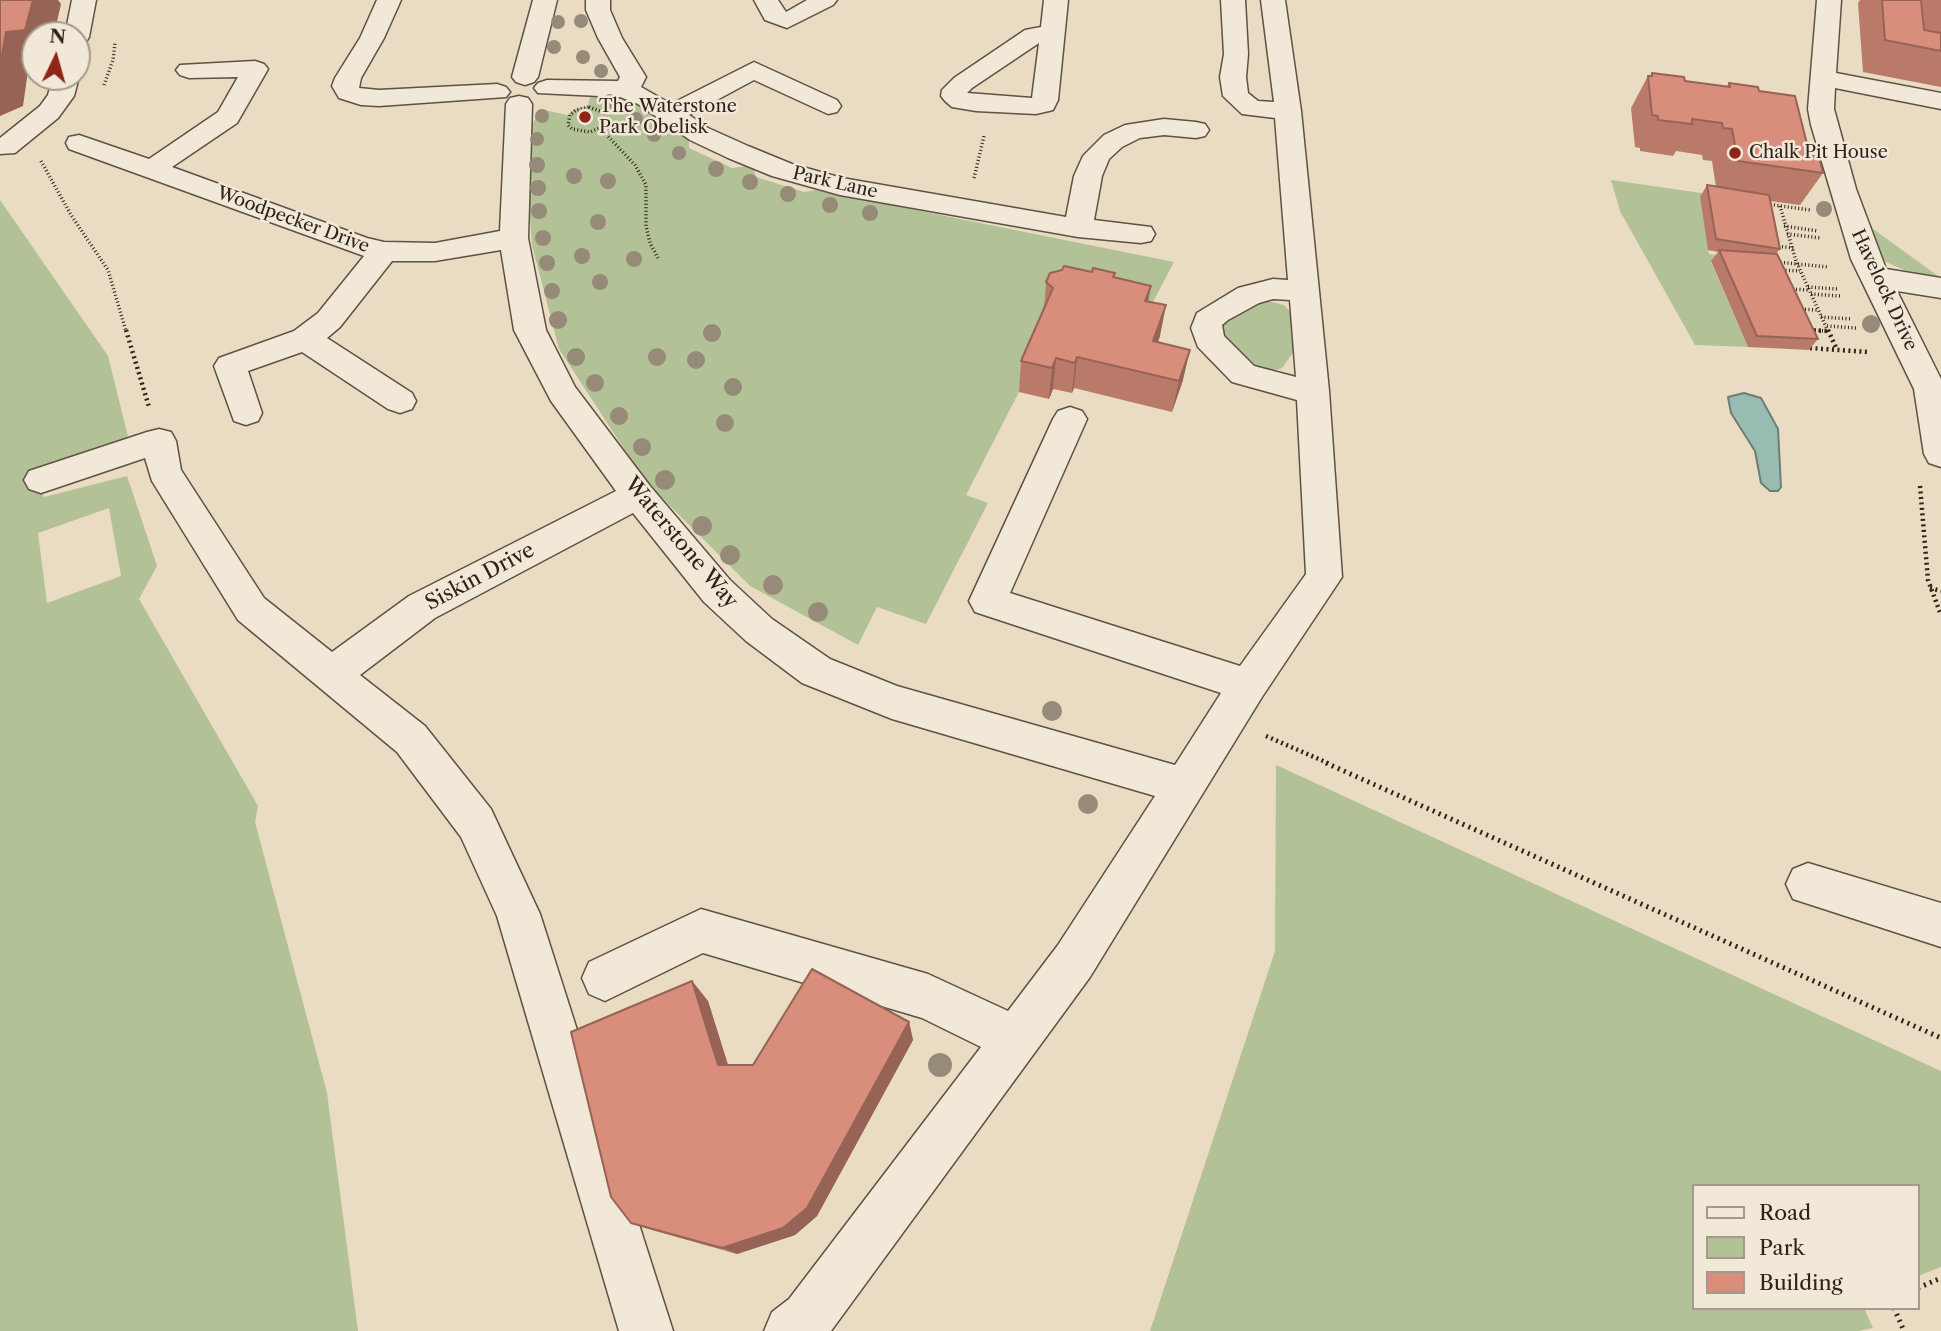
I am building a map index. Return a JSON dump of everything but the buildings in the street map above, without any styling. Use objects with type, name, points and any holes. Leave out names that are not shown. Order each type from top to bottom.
[{"type":"street","points":[[80,21],[83,0]]},
{"type":"street","name":"Park Lane","points":[[389,0],[372,38],[348,78],[345,86],[348,93],[379,98],[604,87],[626,90],[647,99],[718,143],[782,170],[840,186],[962,209],[1078,228],[1141,234]]},
{"type":"street","name":"Waterstone Way","points":[[545,0],[522,90],[514,238],[530,330],[562,393],[638,495],[717,590],[759,630],[816,671],[892,702],[1184,786]]},
{"type":"street","points":[[598,0],[598,10],[610,38],[633,77],[626,90]]},
{"type":"street","points":[[766,0],[772,15],[787,21],[825,0]]},
{"type":"street","points":[[1233,0],[1236,96],[1242,103],[1254,108],[1288,111]]},
{"type":"street","points":[[791,1331],[808,1318],[1074,961],[1238,702],[1324,577],[1313,391],[1288,111],[1273,0]]},
{"type":"street","name":"Havelock Drive","points":[[1829,0],[1821,111],[1824,124],[1851,218],[1874,277],[1928,382],[1936,409],[1941,454]]},
{"type":"street","points":[[1054,16],[1044,104],[991,104],[954,96],[955,90],[1035,34],[1054,16]]},
{"type":"street","points":[[152,169],[228,117],[255,69],[189,70]]},
{"type":"street","points":[[670,115],[754,70],[828,106]]},
{"type":"street","points":[[1823,78],[1941,101]]},
{"type":"street","points":[[2,146],[49,112],[62,91]]},
{"type":"street","points":[[1078,228],[1088,176],[1097,156],[1113,141],[1134,131],[1164,127],[1196,130]]},
{"type":"street","name":"Woodpecker Drive","points":[[79,143],[359,245],[384,251],[435,252],[514,238]]},
{"type":"street","points":[[246,413],[230,366],[305,339],[329,320],[384,251]]},
{"type":"street","points":[[1874,277],[1941,288]]},
{"type":"street","points":[[1304,291],[1273,289],[1249,295],[1217,313],[1208,320],[1206,328],[1209,339],[1221,354],[1243,374],[1283,387],[1313,391]]},
{"type":"street","points":[[305,339],[400,401]]},
{"type":"street","points":[[1070,419],[988,601],[1238,702]]},
{"type":"street","points":[[41,480],[159,441],[164,472],[251,609],[411,739],[476,823],[518,914],[646,1331]]},
{"type":"street","name":"Siskin Drive","points":[[332,674],[422,607],[638,495]]},
{"type":"street","points":[[1808,884],[1941,925]]},
{"type":"street","points":[[605,978],[701,931],[928,997],[1017,1040]]},
{"type":"path","points":[[962,209],[973,181],[991,104]]},
{"type":"path","points":[[601,129],[635,165],[646,185],[646,226],[650,243],[658,258]]},
{"type":"path","points":[[39,157],[71,215],[108,270],[159,441]]},
{"type":"path","points":[[1763,203],[1815,211]]},
{"type":"path","points":[[1780,206],[1797,264],[1837,350]]},
{"type":"path","points":[[1777,229],[1820,231]]},
{"type":"path","points":[[1786,230],[1823,239]]},
{"type":"path","points":[[1774,246],[1793,248]]},
{"type":"path","points":[[1773,261],[1834,268]]},
{"type":"path","points":[[1778,269],[1800,271]]},
{"type":"path","points":[[1785,288],[1844,290]]},
{"type":"path","points":[[1809,290],[1848,297]]},
{"type":"path","points":[[1795,309],[1818,307]]},
{"type":"path","points":[[1821,317],[1859,319]]},
{"type":"path","points":[[1803,330],[1864,329]]},
{"type":"path","points":[[1810,348],[1876,353]]},
{"type":"path","points":[[1930,588],[1941,591]]},
{"type":"path","points":[[1238,702],[1941,1038]]},
{"type":"path","points":[[1920,1287],[1941,1278]]},
{"type":"path","points":[[1895,1310],[1904,1331]]},
{"type":"green space","points":[[591,93],[616,94],[640,104],[689,137],[689,148],[732,168],[748,166],[753,168],[756,177],[804,192],[816,190],[1174,262],[1145,317],[1019,392],[966,495],[988,503],[926,624],[877,607],[858,645],[750,586],[645,481],[559,349],[532,245],[528,188],[530,142],[533,123],[540,109],[567,115],[575,109],[588,106]]},
{"type":"green space","points":[[1611,180],[1757,201],[1700,197],[1709,254],[1723,256],[1711,262],[1748,347],[1695,345],[1620,211]]},
{"type":"green space","points":[[0,200],[108,356],[130,445],[37,478],[44,497],[127,476],[157,566],[139,599],[258,806],[255,822],[327,1093],[358,1331],[0,1331]],"holes":[[[109,508],[121,576],[47,603],[38,533]]]},
{"type":"green space","points":[[1869,226],[1940,279],[1909,272],[1886,262],[1878,255]]},
{"type":"green space","points":[[1264,300],[1284,305],[1292,314],[1295,350],[1282,368],[1273,371],[1253,368],[1222,339],[1221,328],[1226,320]]},
{"type":"green space","points":[[1276,765],[1941,1071],[1941,1267],[1920,1275],[1920,1184],[1692,1184],[1692,1310],[1865,1310],[1873,1328],[1859,1331],[1150,1331],[1275,951]]},
{"type":"water","points":[[1744,393],[1761,398],[1778,429],[1781,487],[1778,491],[1770,491],[1761,483],[1755,451],[1731,413],[1728,397]]},
{"type":"place","name":"The Waterstone Park Obelisk","points":[[585,117]]},
{"type":"place","name":"Chalk Pit House","points":[[1735,153]]}]
